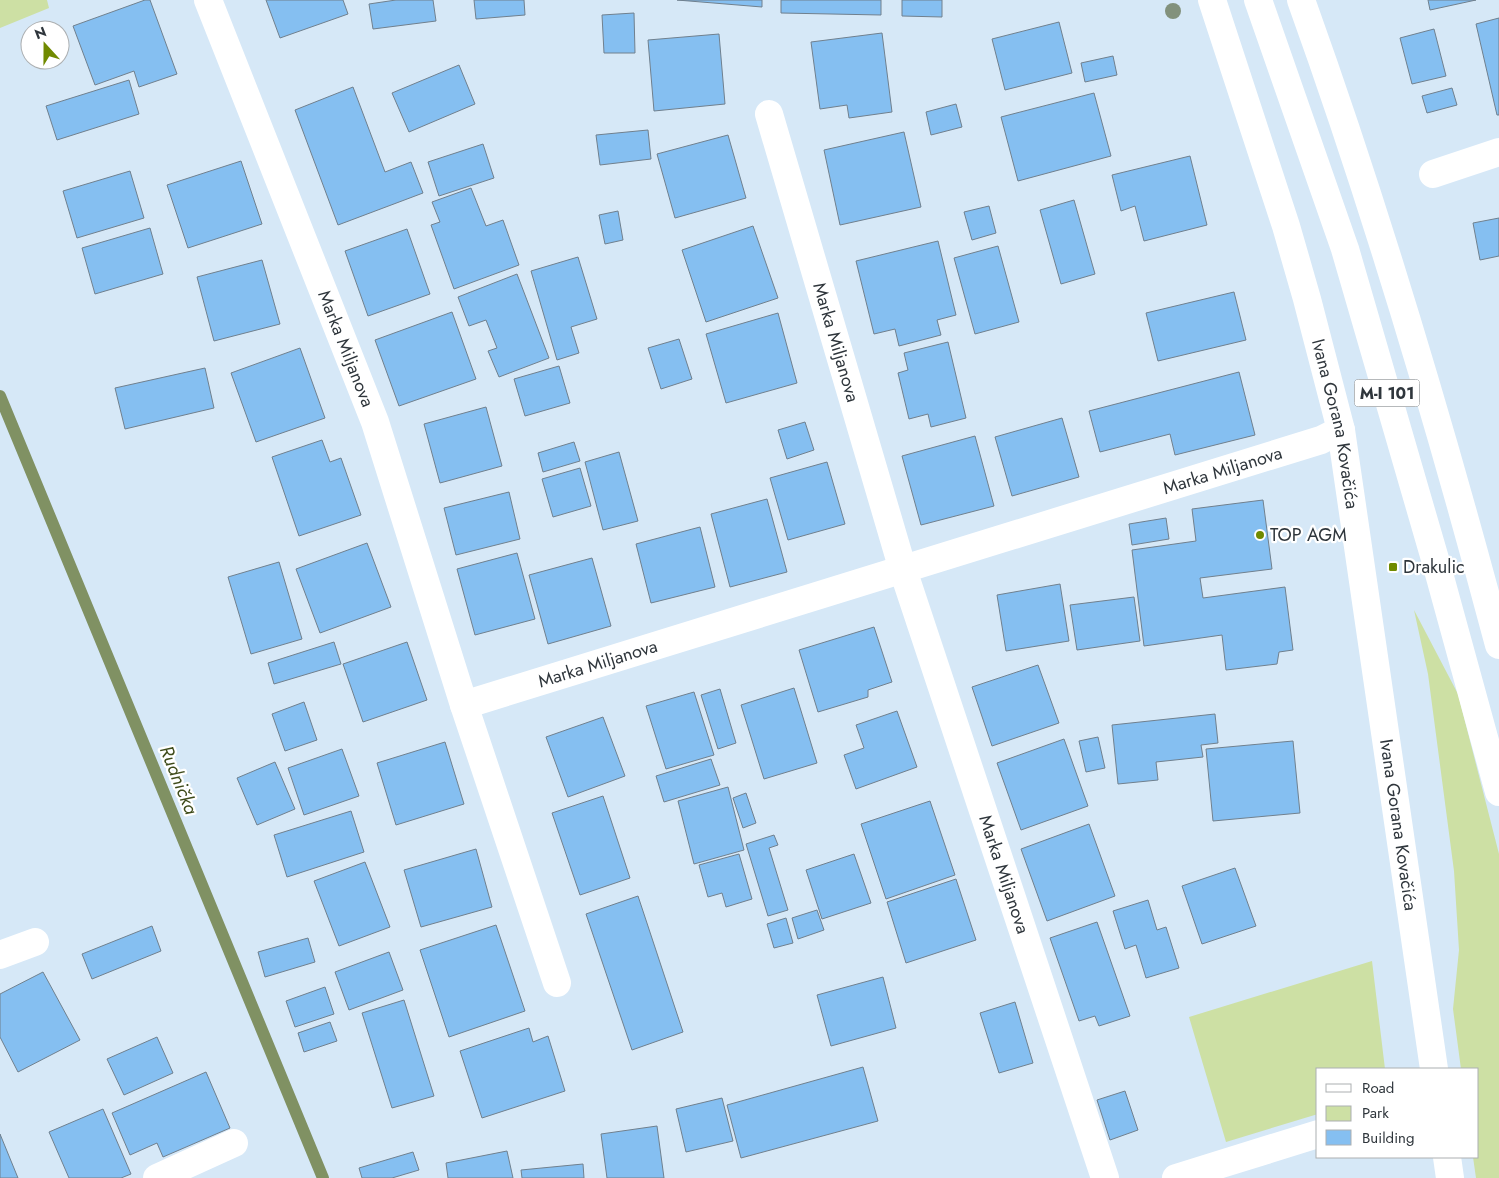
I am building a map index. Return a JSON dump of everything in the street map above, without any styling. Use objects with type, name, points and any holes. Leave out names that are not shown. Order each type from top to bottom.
[{"type":"street","name":"Marka Miljanova","points":[[208,0],[376,422],[464,705],[557,983]]},
{"type":"street","name":"Ivana Gorana Kovačića","points":[[1212,0],[1286,226],[1341,430],[1434,1068]]},
{"type":"street","name":"M-I 101","points":[[1258,0],[1345,249],[1436,559],[1499,792]]},
{"type":"street","name":"M-I 101","points":[[1300,0],[1380,235],[1459,492],[1499,645]]},
{"type":"street","name":"Marka Miljanova","points":[[769,114],[903,570],[1106,1178]]},
{"type":"street","points":[[1433,174],[1499,152]]},
{"type":"street","name":"Marka Miljanova","points":[[464,705],[1321,440],[1341,430]]},
{"type":"street","points":[[0,956],[35,942]]},
{"type":"street","points":[[1176,1178],[1316,1135]]},
{"type":"street","points":[[157,1178],[234,1143]]},
{"type":"street","points":[[1447,1158],[1450,1178]]},
{"type":"green space","points":[[0,0],[47,0],[49,8],[0,28]]},
{"type":"green space","points":[[1414,610],[1458,694],[1499,854],[1499,1178],[1476,1178],[1473,1158],[1479,1158],[1479,1068],[1461,1068],[1453,1009],[1459,950],[1454,871],[1428,674]]},
{"type":"green space","points":[[1372,961],[1385,1068],[1316,1068],[1316,1115],[1226,1142],[1189,1017]]},
{"type":"building","points":[[145,0],[150,0],[177,74],[139,87],[134,71],[95,85],[73,26]]},
{"type":"building","points":[[266,0],[343,0],[348,14],[280,38]]},
{"type":"building","points":[[396,0],[433,0],[436,21],[373,29],[369,4]]},
{"type":"building","points":[[474,0],[524,0],[525,15],[476,19]]},
{"type":"building","points":[[677,0],[762,0],[762,7]]},
{"type":"building","points":[[781,0],[881,0],[881,15],[781,13]]},
{"type":"building","points":[[902,0],[942,0],[942,17],[902,16]]},
{"type":"building","points":[[1428,0],[1476,0],[1430,10]]},
{"type":"building","points":[[634,13],[635,53],[604,53],[602,15]]},
{"type":"building","points":[[1499,18],[1499,115],[1497,115],[1476,24]]},
{"type":"building","points":[[1059,22],[1072,73],[1005,90],[992,39]]},
{"type":"building","points":[[1434,29],[1446,76],[1412,84],[1400,38]]},
{"type":"building","points":[[882,33],[892,112],[849,118],[847,105],[820,109],[811,42]]},
{"type":"building","points":[[719,34],[725,104],[654,111],[648,40]]},
{"type":"building","points":[[1113,56],[1117,75],[1085,82],[1081,63]]},
{"type":"building","points":[[459,65],[475,104],[409,132],[392,93]]},
{"type":"building","points":[[129,80],[139,114],[57,140],[46,106]]},
{"type":"building","points":[[353,87],[385,172],[411,162],[423,193],[338,225],[295,110]]},
{"type":"building","points":[[1452,88],[1457,105],[1427,113],[1422,96]]},
{"type":"building","points":[[1094,93],[1111,156],[1018,181],[1001,117]]},
{"type":"building","points":[[956,104],[962,127],[931,135],[926,112]]},
{"type":"building","points":[[648,130],[651,159],[600,165],[596,135]]},
{"type":"building","points":[[904,132],[921,207],[840,225],[824,150]]},
{"type":"building","points":[[728,135],[746,198],[675,218],[657,154]]},
{"type":"building","points":[[483,144],[494,178],[439,196],[428,162]]},
{"type":"building","points":[[1190,156],[1207,225],[1144,241],[1135,206],[1121,211],[1112,175]]},
{"type":"building","points":[[241,161],[262,224],[188,248],[167,185]]},
{"type":"building","points":[[130,171],[144,218],[77,238],[63,191]]},
{"type":"building","points":[[471,188],[486,226],[503,220],[519,265],[454,289],[431,225],[440,222],[432,202]]},
{"type":"building","points":[[1074,200],[1095,274],[1061,284],[1040,210]]},
{"type":"building","points":[[989,206],[996,233],[972,240],[964,212]]},
{"type":"building","points":[[618,211],[623,240],[605,244],[599,215]]},
{"type":"building","points":[[1499,218],[1499,256],[1480,260],[1473,223]]},
{"type":"building","points":[[753,226],[778,298],[706,322],[682,250]]},
{"type":"building","points":[[150,228],[163,274],[95,294],[82,248]]},
{"type":"building","points":[[407,229],[430,294],[368,316],[345,251]]},
{"type":"building","points":[[938,241],[956,315],[937,320],[941,335],[899,346],[895,329],[874,334],[856,261]]},
{"type":"building","points":[[998,246],[1019,322],[975,334],[954,258]]},
{"type":"building","points":[[578,257],[597,319],[571,327],[579,353],[557,360],[531,271]]},
{"type":"building","points":[[262,260],[280,324],[214,341],[197,277]]},
{"type":"building","points":[[517,274],[549,358],[499,377],[488,351],[497,348],[486,320],[469,326],[458,297]]},
{"type":"building","points":[[1234,292],[1246,340],[1158,361],[1146,313]]},
{"type":"building","points":[[452,312],[476,379],[399,406],[375,340]]},
{"type":"building","points":[[778,313],[797,383],[726,403],[706,334]]},
{"type":"building","points":[[679,339],[692,379],[661,389],[648,348]]},
{"type":"building","points":[[948,342],[966,418],[931,427],[928,414],[909,419],[898,373],[908,370],[904,353]]},
{"type":"building","points":[[300,348],[325,418],[256,442],[231,373]]},
{"type":"building","points":[[559,366],[570,403],[525,416],[514,379]]},
{"type":"building","points":[[205,368],[214,408],[125,429],[115,388]]},
{"type":"building","points":[[1239,372],[1255,435],[1175,455],[1170,434],[1100,452],[1089,411]]},
{"type":"building","points":[[486,407],[502,466],[440,483],[424,424]]},
{"type":"building","points":[[1062,418],[1079,477],[1012,496],[995,437]]},
{"type":"building","points":[[805,422],[814,450],[787,459],[778,430]]},
{"type":"building","points":[[975,436],[994,506],[921,525],[902,456]]},
{"type":"building","points":[[322,440],[330,462],[341,458],[361,515],[299,536],[272,457]]},
{"type":"building","points":[[574,442],[580,461],[543,472],[538,453]]},
{"type":"building","points":[[619,452],[638,521],[603,530],[585,462]]},
{"type":"building","points":[[827,462],[845,524],[788,540],[770,478]]},
{"type":"building","points":[[580,468],[591,506],[553,517],[542,479]]},
{"type":"building","points":[[509,492],[520,539],[456,555],[444,508]]},
{"type":"building","points":[[767,499],[787,572],[730,587],[711,514]]},
{"type":"building","points":[[1263,500],[1272,569],[1200,578],[1203,598],[1285,587],[1293,650],[1279,652],[1277,664],[1226,670],[1222,635],[1144,646],[1132,550],[1196,541],[1192,509]]},
{"type":"building","points":[[1166,518],[1169,539],[1132,545],[1129,524]]},
{"type":"building","points":[[700,527],[715,587],[651,603],[636,544]]},
{"type":"building","points":[[367,543],[391,607],[320,633],[296,569]]},
{"type":"building","points":[[517,553],[535,619],[475,635],[457,569]]},
{"type":"building","points":[[592,558],[611,626],[548,644],[529,575]]},
{"type":"building","points":[[279,562],[302,639],[251,654],[228,577]]},
{"type":"building","points":[[1060,584],[1069,641],[1006,651],[997,595]]},
{"type":"building","points":[[1134,597],[1140,641],[1077,650],[1070,605]]},
{"type":"building","points":[[874,627],[892,682],[868,690],[868,697],[818,712],[799,650]]},
{"type":"building","points":[[334,642],[341,664],[274,684],[268,663]]},
{"type":"building","points":[[407,642],[427,700],[363,722],[343,664]]},
{"type":"building","points":[[1038,665],[1059,723],[992,746],[972,687]]},
{"type":"building","points":[[794,688],[817,763],[764,779],[741,705]]},
{"type":"building","points":[[720,689],[736,743],[718,749],[701,695]]},
{"type":"building","points":[[694,692],[714,755],[666,769],[646,706]]},
{"type":"building","points":[[304,702],[317,740],[285,751],[272,714]]},
{"type":"building","points":[[897,711],[917,767],[856,789],[844,755],[864,748],[856,725]]},
{"type":"building","points":[[1215,714],[1218,743],[1201,745],[1203,757],[1156,762],[1158,780],[1118,784],[1112,725]]},
{"type":"building","points":[[603,717],[625,776],[568,797],[546,737]]},
{"type":"building","points":[[1098,737],[1105,768],[1086,772],[1079,741]]},
{"type":"building","points":[[1064,739],[1088,806],[1021,830],[997,763]]},
{"type":"building","points":[[1293,741],[1300,813],[1213,821],[1206,749]]},
{"type":"building","points":[[445,742],[464,804],[396,825],[377,763]]},
{"type":"building","points":[[342,749],[359,796],[304,815],[288,768]]},
{"type":"building","points":[[711,759],[720,785],[664,802],[656,776]]},
{"type":"building","points":[[275,762],[295,809],[257,825],[237,778]]},
{"type":"building","points":[[728,787],[744,850],[694,864],[678,801]]},
{"type":"building","points":[[746,793],[756,823],[743,828],[733,798]]},
{"type":"building","points":[[603,796],[630,878],[580,895],[552,813]]},
{"type":"building","points":[[930,801],[955,875],[886,899],[861,824]]},
{"type":"building","points":[[351,811],[364,852],[287,877],[274,835]]},
{"type":"building","points":[[1089,824],[1115,896],[1047,921],[1021,849]]},
{"type":"building","points":[[774,835],[778,845],[769,848],[788,910],[768,916],[746,844]]},
{"type":"building","points":[[476,849],[492,907],[421,927],[404,870]]},
{"type":"building","points":[[739,854],[752,899],[726,907],[722,893],[708,897],[699,865]]},
{"type":"building","points":[[854,854],[871,903],[822,919],[806,870]]},
{"type":"building","points":[[365,862],[390,927],[339,946],[314,881]]},
{"type":"building","points":[[1235,868],[1256,926],[1202,944],[1182,886]]},
{"type":"building","points":[[956,879],[976,940],[906,963],[887,902]]},
{"type":"building","points":[[638,896],[683,1032],[632,1050],[586,914]]},
{"type":"building","points":[[1148,900],[1157,930],[1166,927],[1179,968],[1146,978],[1136,945],[1125,949],[1113,911]]},
{"type":"building","points":[[817,910],[824,930],[798,939],[792,918]]},
{"type":"building","points":[[786,918],[793,943],[774,948],[767,924]]},
{"type":"building","points":[[1097,922],[1130,1016],[1099,1026],[1095,1016],[1079,1021],[1050,938]]},
{"type":"building","points":[[496,925],[525,1011],[449,1037],[420,950]]},
{"type":"building","points":[[152,926],[161,951],[92,979],[82,954]]},
{"type":"building","points":[[308,938],[315,962],[265,977],[258,952]]},
{"type":"building","points":[[389,952],[403,990],[349,1010],[335,972]]},
{"type":"building","points":[[43,972],[80,1040],[18,1072],[0,1037],[0,994]]},
{"type":"building","points":[[883,977],[896,1028],[831,1046],[817,995]]},
{"type":"building","points":[[325,987],[334,1014],[295,1027],[286,1001]]},
{"type":"building","points":[[404,1000],[434,1096],[392,1108],[362,1013]]},
{"type":"building","points":[[1015,1002],[1033,1063],[999,1073],[980,1013]]},
{"type":"building","points":[[330,1022],[337,1041],[304,1052],[298,1033]]},
{"type":"building","points":[[529,1028],[533,1042],[548,1036],[565,1091],[482,1118],[460,1051]]},
{"type":"building","points":[[157,1037],[173,1073],[124,1095],[107,1059]]},
{"type":"building","points":[[863,1067],[878,1121],[741,1158],[727,1105]]},
{"type":"building","points":[[206,1072],[230,1128],[163,1157],[157,1143],[130,1155],[112,1113]]},
{"type":"building","points":[[1125,1091],[1138,1130],[1110,1140],[1097,1100]]},
{"type":"building","points":[[722,1098],[733,1141],[686,1152],[676,1109]]},
{"type":"building","points":[[103,1109],[131,1174],[121,1178],[69,1178],[49,1132]]},
{"type":"building","points":[[657,1126],[664,1178],[607,1178],[601,1134]]},
{"type":"building","points":[[0,1134],[18,1178],[0,1178]]},
{"type":"building","points":[[507,1151],[513,1178],[448,1178],[446,1163]]},
{"type":"building","points":[[413,1152],[419,1170],[392,1178],[362,1178],[359,1168]]},
{"type":"building","points":[[583,1164],[584,1178],[522,1178],[521,1170]]},
{"type":"waterway","name":"Rudnička","points":[[0,396],[323,1178]]},
{"type":"place","name":"TOP AGM","points":[[1260,535]]},
{"type":"place","name":"Drakulic","points":[[1393,567]]}]
